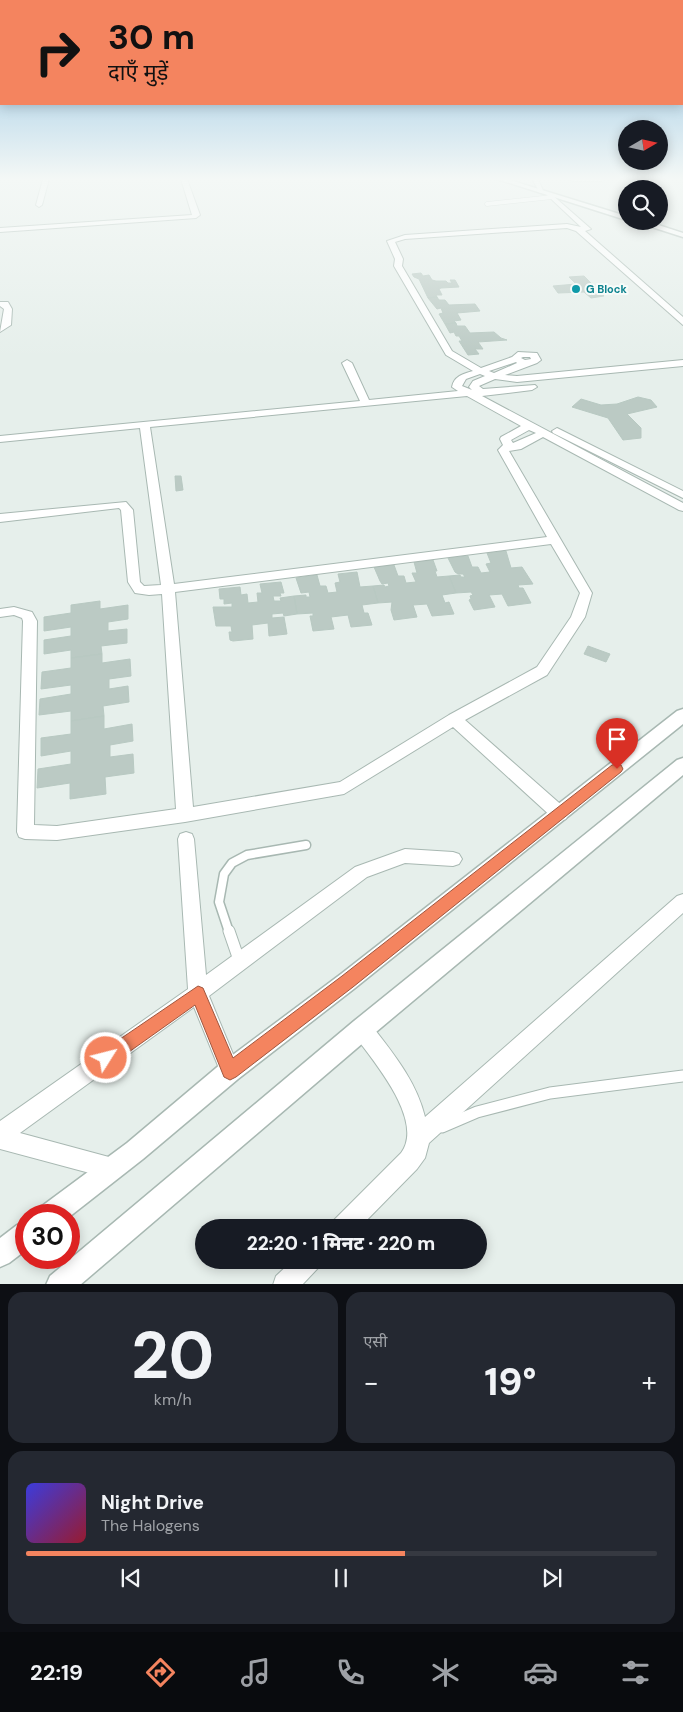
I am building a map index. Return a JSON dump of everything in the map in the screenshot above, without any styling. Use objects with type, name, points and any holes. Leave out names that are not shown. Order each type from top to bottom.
[{"type":"street","points":[[397,239],[391,241],[399,259],[398,266],[449,353],[480,371],[494,376],[517,379],[683,363]]},
{"type":"street","points":[[590,239],[683,322]]},
{"type":"street","points":[[599,239],[683,311]]},
{"type":"street","points":[[0,304],[5,304],[8,309],[6,325],[0,329]]},
{"type":"street","points":[[683,495],[480,392],[474,387],[476,383],[526,363],[516,359],[463,377],[458,382],[457,387],[467,394],[683,508]]},
{"type":"street","points":[[347,362],[366,404]]},
{"type":"street","points":[[0,439],[683,372]]},
{"type":"street","points":[[145,425],[168,589],[185,815]]},
{"type":"street","points":[[509,446],[504,439],[528,426]]},
{"type":"street","points":[[0,613],[14,611],[27,615],[30,621],[25,832],[57,833],[185,815],[344,788],[454,719],[542,671],[578,617],[586,593],[503,450],[509,446],[517,447],[542,434]]},
{"type":"street","points":[[0,518],[122,504],[127,510],[134,582],[140,590],[149,592],[555,540]]},
{"type":"street","points":[[65,1204],[230,1071],[348,981],[683,715]]},
{"type":"street","points":[[454,719],[560,814]]},
{"type":"street","points":[[59,1284],[362,1029],[683,765]]},
{"type":"street","points":[[186,839],[198,993],[230,1071]]},
{"type":"street","points":[[0,1134],[198,993],[361,872],[405,856],[453,859]]},
{"type":"street","points":[[419,1138],[683,902]]},
{"type":"street","points":[[351,1219],[409,1161],[417,1150],[419,1138],[412,1106],[400,1079],[362,1029]]},
{"type":"street","points":[[0,1138],[112,1168]]},
{"type":"street","points":[[0,1254],[15,1242]]},
{"type":"street","points":[[285,1284],[301,1269]]},
{"type":"lane","points":[[240,961],[219,902],[224,874],[232,863],[247,855],[306,845]]},
{"type":"lane","points":[[419,1138],[477,1112],[550,1093],[683,1076]]},
{"type":"building","points":[[421,273],[423,276],[429,275],[432,280],[436,281],[452,283],[450,280],[455,280],[459,287],[441,288],[439,289],[442,295],[428,298],[419,279],[412,274]]},
{"type":"building","name":"G Block","points":[[584,276],[604,296],[591,298],[584,292],[558,293],[553,286],[576,284],[569,277]]},
{"type":"building","points":[[437,297],[439,300],[445,300],[449,305],[475,304],[480,311],[457,313],[461,320],[454,321],[456,323],[445,324],[439,314],[443,313],[441,308],[437,309],[428,298]]},
{"type":"building","points":[[456,323],[457,326],[465,326],[470,333],[494,332],[507,340],[478,342],[483,349],[475,349],[479,354],[468,355],[459,341],[462,341],[459,336],[456,336],[454,332],[450,333],[445,324]]},
{"type":"building","points":[[638,397],[651,400],[657,407],[627,414],[641,428],[641,438],[623,440],[608,418],[572,407],[581,399],[601,405],[617,404]]},
{"type":"building","points":[[175,476],[181,476],[183,490],[176,491]]},
{"type":"building","points":[[506,551],[511,568],[522,567],[533,584],[518,585],[519,588],[523,588],[531,603],[508,606],[502,594],[489,595],[495,607],[474,610],[469,600],[471,599],[470,596],[473,595],[471,592],[456,593],[449,576],[460,575],[465,577],[463,574],[455,572],[448,558],[468,556],[472,567],[478,567],[481,573],[490,572],[486,564],[491,563],[487,553]]},
{"type":"building","points":[[433,560],[437,577],[449,576],[456,593],[442,595],[445,603],[449,602],[454,614],[432,616],[427,604],[413,605],[417,617],[394,620],[391,610],[392,602],[378,603],[373,586],[389,586],[388,583],[382,584],[374,567],[394,565],[398,576],[404,576],[406,583],[416,582],[412,573],[417,573],[414,562]]},
{"type":"building","points":[[357,572],[360,587],[373,586],[378,603],[362,605],[364,613],[368,613],[372,625],[351,627],[348,615],[331,617],[334,629],[313,631],[310,616],[313,616],[313,613],[297,614],[294,596],[306,595],[306,597],[310,597],[309,592],[301,593],[296,578],[317,575],[320,586],[326,586],[328,593],[337,592],[335,583],[340,582],[338,574]]},
{"type":"building","points":[[281,582],[284,593],[280,593],[281,596],[273,596],[274,601],[281,601],[280,598],[294,596],[297,614],[284,616],[283,613],[272,614],[272,618],[284,617],[287,634],[269,636],[268,623],[252,625],[253,639],[233,641],[230,640],[229,632],[232,632],[231,626],[216,626],[213,607],[232,607],[232,603],[224,604],[224,599],[220,599],[219,589],[240,587],[241,595],[247,594],[248,603],[258,602],[257,593],[262,593],[260,584]]},
{"type":"building","points":[[100,601],[100,609],[128,605],[128,619],[108,622],[108,631],[127,629],[127,643],[101,646],[102,654],[71,658],[71,650],[44,654],[44,640],[71,636],[71,627],[44,631],[44,617],[71,613],[71,605]]},
{"type":"building","points":[[588,646],[610,654],[606,662],[584,654]]},
{"type":"building","points":[[102,654],[102,663],[130,659],[131,676],[109,679],[109,689],[128,686],[129,702],[103,706],[104,716],[71,721],[71,711],[39,715],[40,699],[71,694],[71,685],[41,689],[42,672],[71,668],[71,658]]},
{"type":"building","points":[[104,716],[104,729],[132,724],[133,741],[110,745],[110,757],[133,754],[134,773],[105,777],[106,794],[70,799],[70,783],[37,788],[38,769],[71,764],[71,751],[41,756],[41,738],[71,734],[71,721]]},
{"type":"place","name":"G Block","points":[[576,289]]},
{"type":"route","points":[[106,1058],[198,993],[230,1071],[348,981],[617,769]]}]
